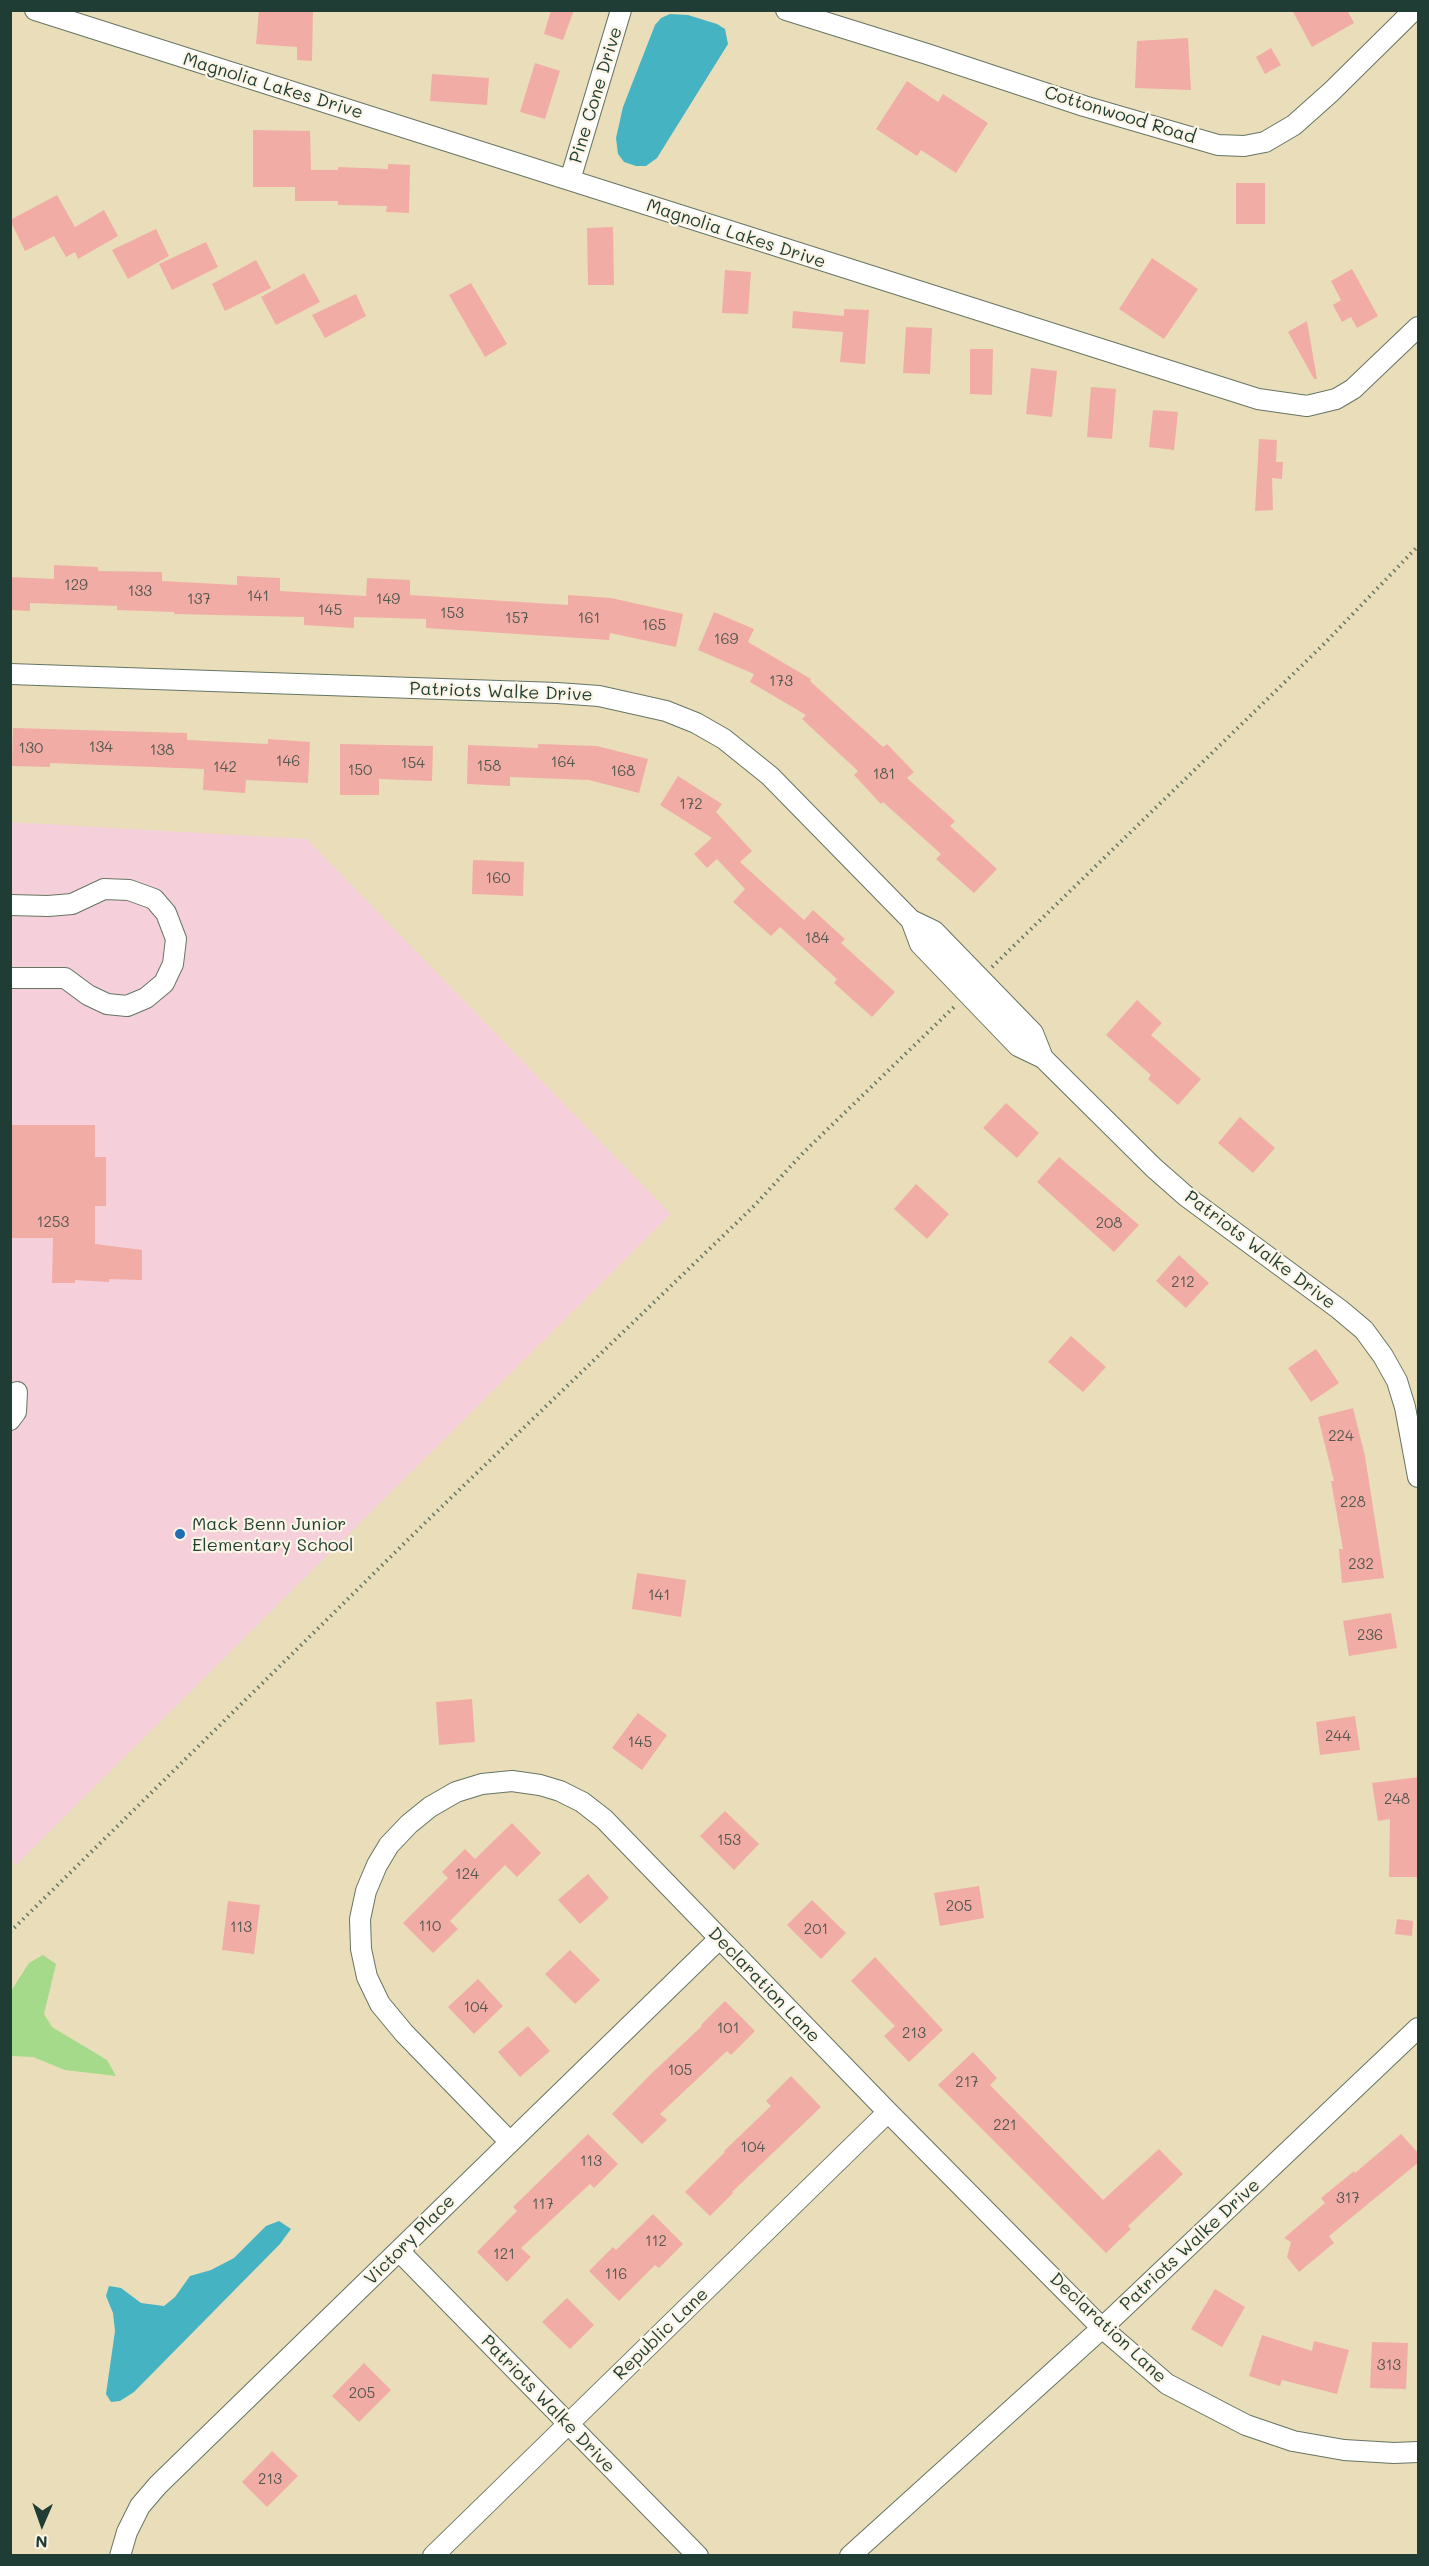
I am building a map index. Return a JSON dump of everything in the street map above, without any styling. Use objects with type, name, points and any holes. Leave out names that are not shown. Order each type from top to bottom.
[{"type":"street","name":"Magnolia Lakes Drive","points":[[35,10],[781,249],[1279,404],[1307,406],[1336,399],[1353,389],[1419,327]]},
{"type":"street","name":"Pine Cone Drive","points":[[570,180],[621,10]]},
{"type":"street","name":"Cottonwood Road","points":[[786,10],[1084,106],[1218,145],[1244,146],[1264,142],[1294,125],[1414,10]]},
{"type":"street","name":"Patriots Walke Drive","points":[[10,674],[557,693],[599,696],[666,711],[696,723],[749,758],[776,781],[911,920],[934,931],[981,979],[1033,1033],[1043,1058]]},
{"type":"street","points":[[10,905],[72,904],[104,889],[129,890],[154,899],[166,913],[176,939],[173,964],[164,983],[146,998],[127,1006],[107,1004],[88,995],[64,978],[10,978]]},
{"type":"street","name":"Patriots Walke Drive","points":[[911,920],[920,944],[1018,1046],[1043,1058],[1179,1190],[1364,1330],[1383,1356],[1397,1381],[1405,1407],[1419,1477]]},
{"type":"street","points":[[10,1420],[16,1412],[17,1392]]},
{"type":"street","name":"Declaration Lane","points":[[509,2142],[404,2033],[380,2004],[367,1977],[361,1949],[360,1919],[366,1891],[389,1845],[409,1824],[438,1802],[456,1792],[482,1784],[512,1781],[560,1791],[582,1802],[604,1819],[888,2112],[1102,2328],[1167,2384],[1246,2425],[1293,2441],[1344,2450],[1419,2452]]},
{"type":"street","name":"Victory Place","points":[[120,2556],[127,2532],[140,2506],[158,2485],[719,1938]]},
{"type":"street","name":"Patriots Walke Drive","points":[[850,2556],[1102,2328],[1419,2028]]},
{"type":"street","name":"Republic Lane","points":[[433,2556],[888,2112]]},
{"type":"street","name":"Patriots Walke Drive","points":[[399,2251],[698,2556]]},
{"type":"path","points":[[981,979],[1325,643],[1419,546]]},
{"type":"path","points":[[10,1932],[421,1527],[754,1206],[803,1153],[967,994]]},
{"type":"shaded area","name":"Mack Benn Junior Elementary School","points":[[10,822],[307,839],[671,1214],[15,1866],[10,1854]]},
{"type":"green space","points":[[43,1955],[56,1964],[44,2014],[52,2027],[107,2060],[116,2076],[65,2070],[33,2057],[11,2056],[11,1991],[29,1963]]},
{"type":"water","points":[[670,14],[688,15],[717,24],[725,29],[728,44],[657,158],[646,166],[636,166],[624,162],[618,154],[616,138],[623,107],[655,25],[661,18]]},
{"type":"water","points":[[279,2221],[291,2229],[280,2244],[134,2392],[120,2401],[111,2402],[106,2394],[115,2331],[113,2313],[106,2296],[109,2286],[121,2288],[141,2303],[164,2306],[175,2297],[190,2276],[211,2270],[234,2258],[266,2226]]},
{"type":"building","points":[[259,10],[313,10],[312,61],[297,60],[297,47],[256,44]]},
{"type":"building","points":[[551,10],[574,10],[563,40],[544,34]]},
{"type":"building","points":[[1292,10],[1347,10],[1354,23],[1312,47]]},
{"type":"building","points":[[1188,38],[1191,90],[1135,88],[1137,41]]},
{"type":"building","points":[[1271,48],[1281,65],[1265,74],[1256,57]]},
{"type":"building","points":[[535,63],[560,71],[545,119],[520,112]]},
{"type":"building","points":[[432,74],[489,78],[487,105],[430,101]]},
{"type":"building","points":[[907,81],[938,102],[943,94],[988,123],[956,173],[921,150],[917,156],[876,129]]},
{"type":"building","points":[[253,130],[310,131],[311,170],[338,170],[338,167],[388,169],[388,164],[410,165],[409,213],[386,212],[387,206],[338,205],[338,201],[295,201],[295,187],[253,187]]},
{"type":"building","points":[[1236,183],[1265,183],[1265,224],[1236,224]]},
{"type":"building","points":[[57,195],[75,227],[104,210],[118,236],[78,259],[75,252],[66,257],[54,236],[25,251],[10,220]]},
{"type":"building","points":[[613,227],[614,285],[588,285],[587,228]]},
{"type":"building","points":[[156,229],[169,256],[128,279],[112,250]]},
{"type":"building","points":[[206,242],[218,267],[172,290],[159,264]]},
{"type":"building","points":[[1152,258],[1198,289],[1164,339],[1119,309]]},
{"type":"building","points":[[256,260],[271,288],[225,311],[212,284]]},
{"type":"building","points":[[1352,269],[1378,316],[1357,328],[1351,317],[1342,322],[1333,305],[1341,300],[1331,281]]},
{"type":"building","points":[[725,270],[751,272],[748,314],[722,313]]},
{"type":"building","points":[[304,273],[320,302],[276,325],[261,297]]},
{"type":"building","points":[[471,283],[507,344],[485,357],[449,295]]},
{"type":"building","points":[[356,294],[366,316],[325,338],[312,315]]},
{"type":"building","points":[[844,309],[869,310],[865,364],[840,362],[843,332],[792,328],[793,311],[844,316]]},
{"type":"building","points":[[1307,321],[1317,379],[1314,379],[1288,332]]},
{"type":"building","points":[[906,327],[932,328],[930,374],[903,373]]},
{"type":"building","points":[[970,349],[993,349],[992,395],[970,394]]},
{"type":"building","points":[[1031,368],[1057,371],[1052,417],[1026,414]]},
{"type":"building","points":[[1091,387],[1116,389],[1112,439],[1087,437]]},
{"type":"building","points":[[1153,410],[1178,412],[1174,450],[1149,447]]},
{"type":"building","points":[[1259,439],[1277,440],[1276,462],[1283,462],[1282,479],[1272,478],[1273,510],[1255,511]]},
{"type":"building","points":[[54,565],[98,567],[98,571],[162,572],[162,581],[237,585],[237,576],[280,578],[280,591],[366,596],[367,578],[410,580],[410,595],[568,605],[568,595],[611,598],[683,614],[676,647],[610,633],[609,640],[426,628],[426,619],[354,617],[354,628],[304,625],[304,617],[174,614],[174,612],[117,610],[117,606],[30,603],[30,611],[10,610],[10,577],[54,579]]},
{"type":"building","points":[[714,612],[754,629],[748,642],[811,679],[810,681],[883,747],[887,744],[914,772],[907,778],[955,821],[950,826],[997,869],[974,893],[936,859],[941,854],[883,802],[881,804],[854,775],[858,771],[802,719],[806,715],[750,682],[754,674],[698,650]]},
{"type":"building","points":[[13,728],[187,733],[187,740],[268,744],[268,739],[310,742],[308,783],[246,780],[245,793],[203,790],[204,769],[50,763],[50,767],[12,766]]},
{"type":"building","points":[[340,744],[433,746],[432,781],[379,779],[379,795],[340,795]]},
{"type":"building","points":[[538,744],[597,746],[648,759],[639,793],[589,780],[510,777],[510,786],[467,784],[468,745],[538,748]]},
{"type":"building","points":[[678,776],[722,804],[716,812],[752,851],[740,862],[804,920],[813,910],[845,939],[841,943],[895,992],[872,1017],[834,983],[837,979],[780,927],[771,936],[733,902],[745,889],[717,859],[707,868],[694,854],[712,838],[660,805]]},
{"type":"building","points":[[473,860],[524,862],[523,896],[472,894]]},
{"type":"building","points":[[1137,1000],[1162,1023],[1151,1035],[1201,1079],[1178,1105],[1148,1079],[1151,1075],[1106,1035]]},
{"type":"building","points":[[1006,1103],[1039,1133],[1017,1158],[983,1128]]},
{"type":"building","points":[[1240,1117],[1275,1148],[1253,1173],[1218,1143]]},
{"type":"building","points":[[10,1125],[95,1125],[95,1157],[106,1157],[106,1206],[95,1206],[95,1244],[142,1250],[142,1280],[109,1279],[109,1282],[75,1280],[75,1283],[52,1283],[53,1238],[10,1238]]},
{"type":"building","points":[[1059,1157],[1139,1225],[1114,1252],[1037,1182]]},
{"type":"building","points":[[916,1184],[949,1214],[927,1239],[894,1209]]},
{"type":"building","points":[[1179,1255],[1209,1283],[1186,1308],[1156,1281]]},
{"type":"building","points":[[1071,1336],[1106,1367],[1083,1392],[1048,1362]]},
{"type":"building","points":[[1316,1349],[1339,1383],[1311,1402],[1288,1368]]},
{"type":"building","points":[[1353,1408],[1365,1456],[1384,1578],[1342,1583],[1339,1549],[1343,1549],[1331,1481],[1334,1481],[1318,1417]]},
{"type":"building","points":[[637,1573],[686,1580],[681,1617],[632,1609]]},
{"type":"building","points":[[1391,1613],[1397,1648],[1349,1656],[1343,1621]]},
{"type":"building","points":[[472,1699],[475,1742],[439,1745],[436,1702]]},
{"type":"building","points":[[638,1713],[667,1735],[642,1770],[612,1748]]},
{"type":"building","points":[[1355,1716],[1360,1750],[1320,1755],[1316,1722]]},
{"type":"building","points":[[1419,1777],[1419,1877],[1389,1877],[1390,1819],[1378,1821],[1372,1783]]},
{"type":"building","points":[[725,1811],[759,1844],[734,1870],[700,1836]]},
{"type":"building","points":[[512,1823],[541,1853],[517,1877],[505,1865],[450,1921],[458,1929],[433,1953],[403,1923],[448,1878],[442,1872],[465,1849],[475,1859]]},
{"type":"building","points":[[588,1874],[609,1898],[580,1924],[558,1900]]},
{"type":"building","points":[[979,1886],[984,1918],[940,1926],[934,1893]]},
{"type":"building","points":[[812,1900],[846,1933],[821,1959],[787,1925]]},
{"type":"building","points":[[228,1901],[260,1905],[254,1954],[222,1950]]},
{"type":"building","points":[[1397,1919],[1413,1921],[1412,1936],[1395,1934]]},
{"type":"building","points":[[570,1950],[600,1980],[575,2004],[545,1974]]},
{"type":"building","points":[[875,1957],[943,2030],[909,2062],[884,2036],[895,2026],[851,1981]]},
{"type":"building","points":[[478,1979],[503,2006],[474,2034],[448,2007]]},
{"type":"building","points":[[725,2001],[755,2031],[731,2055],[727,2051],[660,2114],[667,2120],[642,2144],[612,2114]]},
{"type":"building","points":[[528,2026],[550,2051],[520,2077],[498,2052]]},
{"type":"building","points":[[973,2052],[997,2078],[990,2085],[1103,2200],[1159,2149],[1183,2174],[1128,2226],[1131,2229],[1106,2253],[938,2085]]},
{"type":"building","points":[[791,2076],[821,2107],[710,2216],[685,2192],[771,2106],[766,2101]]},
{"type":"building","points":[[588,2134],[618,2164],[594,2188],[590,2184],[521,2248],[531,2257],[507,2282],[477,2252],[517,2211],[513,2207]]},
{"type":"building","points":[[1401,2134],[1419,2154],[1419,2162],[1329,2236],[1334,2243],[1299,2272],[1287,2257],[1291,2242],[1284,2238],[1325,2203],[1321,2198]]},
{"type":"building","points":[[653,2214],[683,2244],[659,2268],[655,2265],[619,2301],[589,2271],[613,2247],[616,2250]]},
{"type":"building","points":[[1215,2289],[1245,2307],[1222,2347],[1191,2329]]},
{"type":"building","points":[[567,2298],[594,2325],[570,2349],[542,2322]]},
{"type":"building","points":[[1262,2335],[1312,2351],[1314,2341],[1349,2350],[1337,2394],[1282,2380],[1280,2386],[1249,2376]]},
{"type":"building","points":[[1372,2342],[1408,2343],[1406,2389],[1370,2388]]},
{"type":"building","points":[[364,2363],[391,2390],[359,2422],[332,2396]]},
{"type":"building","points":[[272,2451],[298,2476],[267,2507],[242,2482]]},
{"type":"place","name":"Mack Benn Junior Elementary School","points":[[180,1534]]}]
